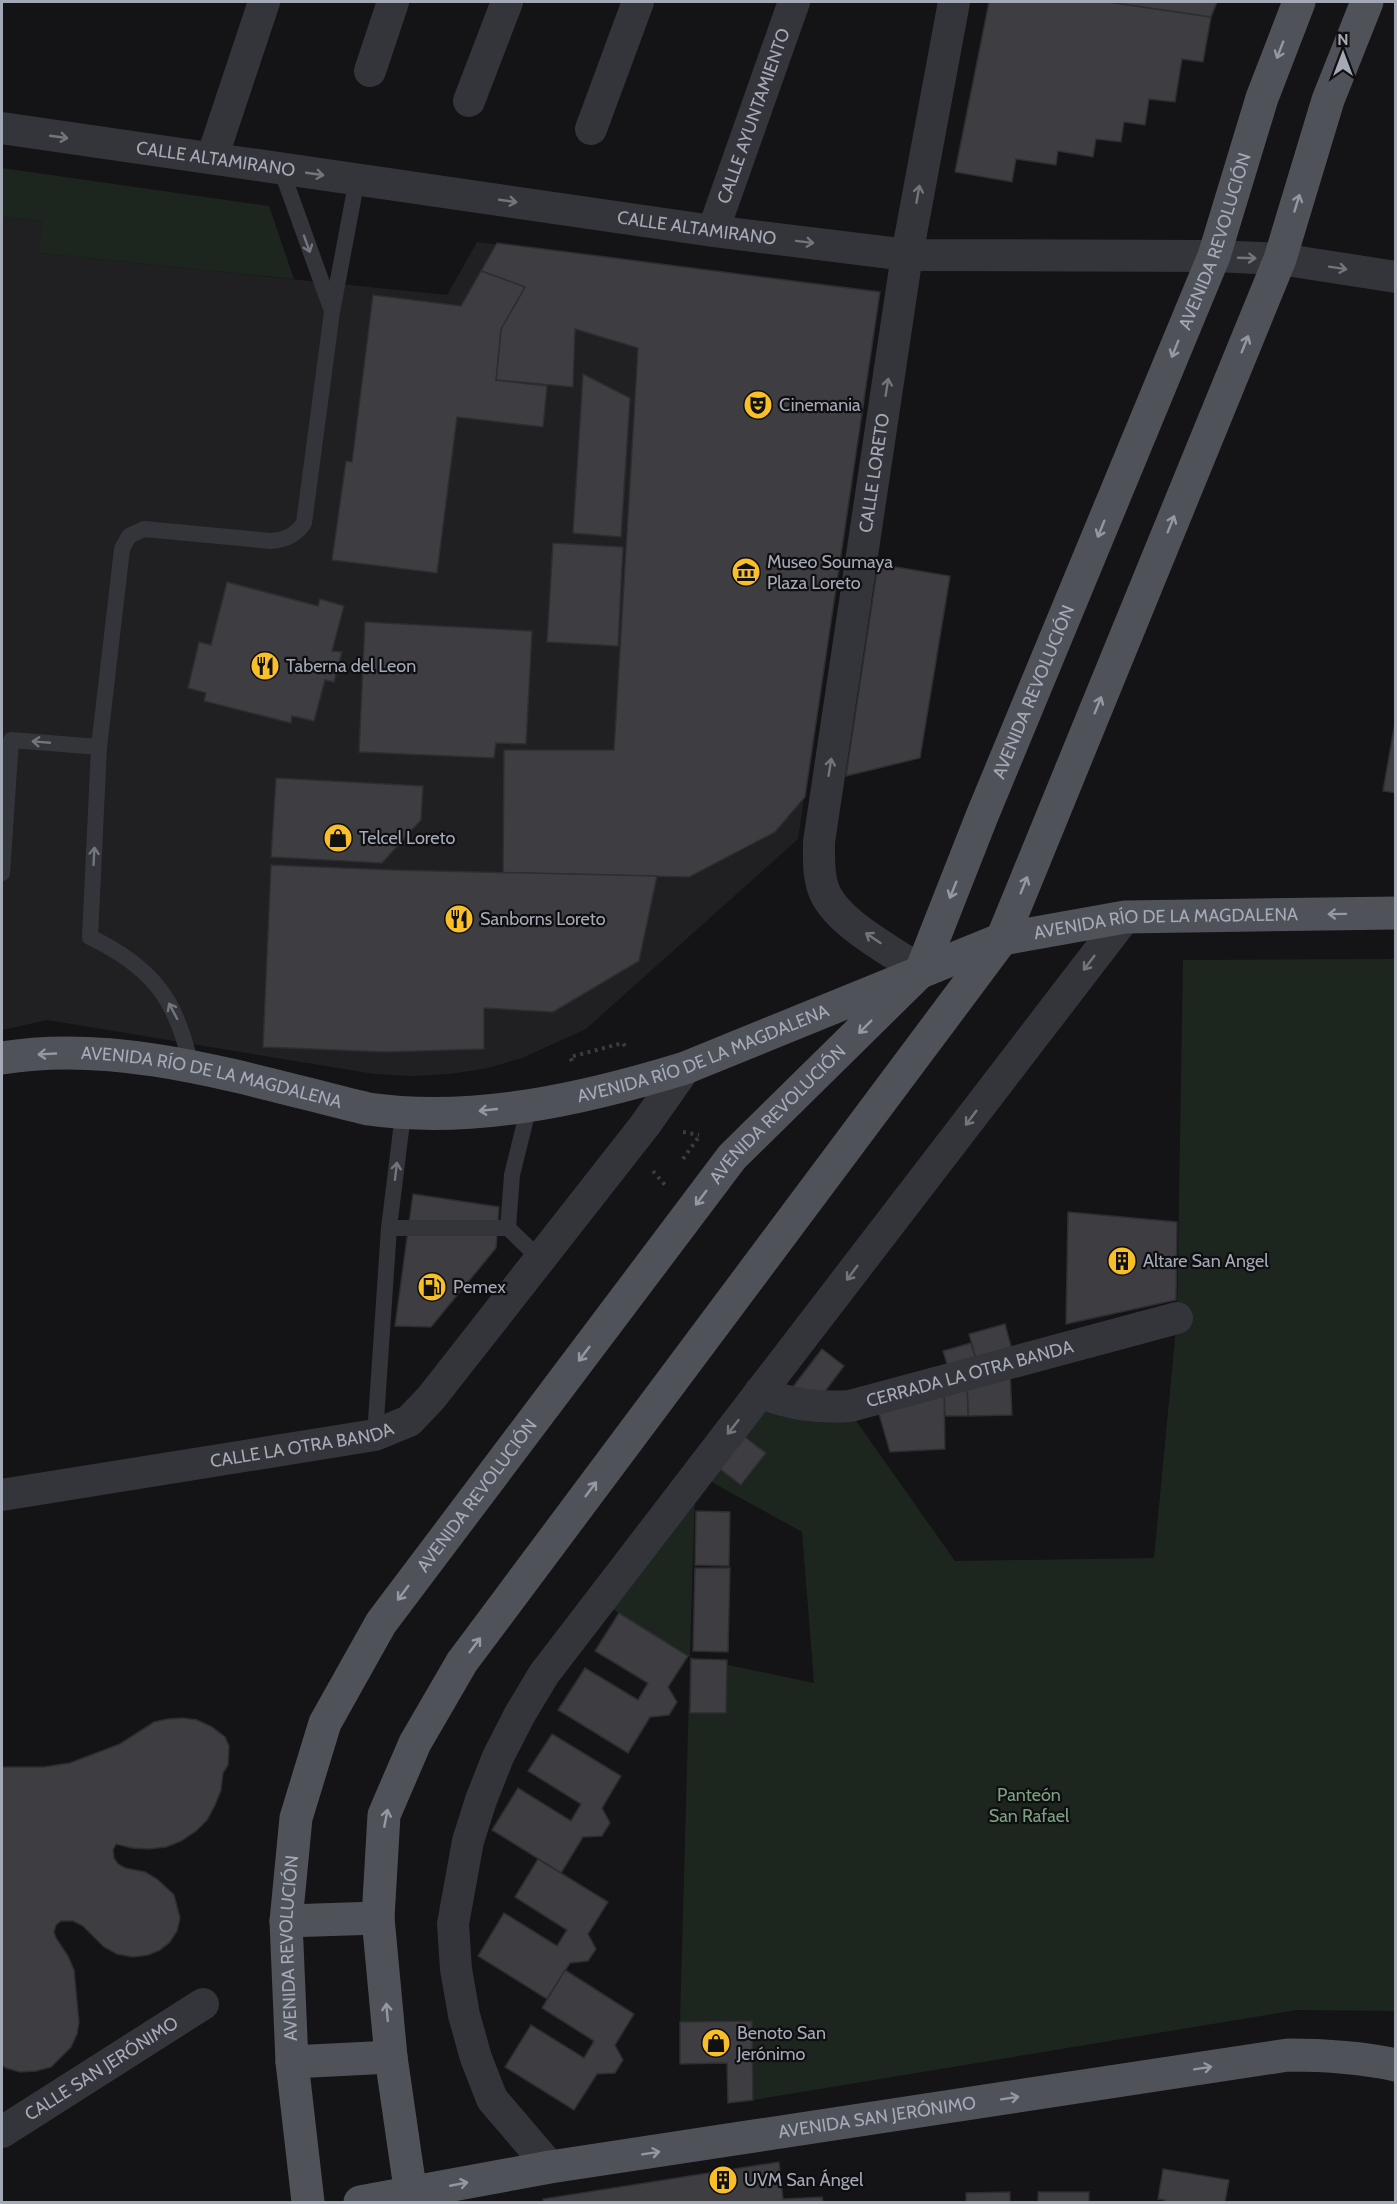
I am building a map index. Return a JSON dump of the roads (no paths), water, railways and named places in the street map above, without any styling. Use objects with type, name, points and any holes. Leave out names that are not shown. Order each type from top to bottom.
[{"type":"main road","name":"AVENIDA REVOLUCIÓN","points":[[308,2202],[292,2062],[286,1921],[297,1818],[325,1723],[381,1623],[732,1157],[921,971],[982,816],[1214,256],[1262,98],[1299,2]]},
{"type":"main road","points":[[412,2202],[391,2057],[378,1918],[384,1815],[415,1743],[462,1662],[1002,939],[1280,259],[1329,100],[1367,2]]},
{"type":"main road","name":"AVENIDA RÍO DE LA MAGDALENA","points":[[2,1058],[45,1053],[82,1053],[155,1059],[368,1109],[403,1114],[445,1114],[529,1106],[646,1080],[685,1068],[1002,939],[1125,917],[1395,913]]},
{"type":"main road","points":[[286,1921],[378,1918]]},
{"type":"main road","name":"AVENIDA SAN JERÓNIMO","points":[[360,2202],[550,2167],[1288,2055],[1365,2058],[1395,2065]]},
{"type":"main road","points":[[292,2062],[391,2057]]},
{"type":"street","points":[[212,158],[264,2]]},
{"type":"street","points":[[370,71],[393,2]]},
{"type":"street","points":[[469,101],[507,2]]},
{"type":"street","points":[[591,129],[638,2]]},
{"type":"street","name":"CALLE AYUNTAMIENTO","points":[[713,231],[794,2]]},
{"type":"street","name":"CALLE LORETO","points":[[921,971],[842,917],[831,905],[820,874],[819,842],[907,255],[954,2]]},
{"type":"street","name":"CALLE ALTAMIRANO","points":[[2,128],[713,231],[907,255],[1214,256],[1280,259],[1395,277]]},
{"type":"street","points":[[550,2167],[492,2099],[476,2058],[464,2015],[456,1969],[453,1924],[468,1841],[498,1756],[544,1674],[1125,917]]},
{"type":"street","name":"CALLE LA OTRA BANDA","points":[[2,1495],[375,1435],[409,1420],[430,1398],[540,1260],[645,1125],[685,1068]]},
{"type":"street","name":"CERRADA LA OTRA BANDA","points":[[760,1392],[778,1400],[802,1406],[850,1406],[1177,1318]]},
{"type":"street","name":"CALLE SAN JERÓNIMO","points":[[2,2132],[204,2004]]},
{"type":"lane","points":[[280,169],[332,312]]},
{"type":"lane","points":[[191,1066],[185,1038],[175,1012],[160,988],[140,966],[116,949],[90,937],[99,747],[122,549],[129,536],[144,529],[281,541],[298,531],[304,523],[332,312],[357,180]]},
{"type":"lane","points":[[2,873],[11,740],[99,747]]},
{"type":"lane","points":[[508,1228],[512,1175],[529,1106]]},
{"type":"lane","points":[[375,1435],[389,1228],[403,1114]]},
{"type":"lane","points":[[389,1228],[508,1228],[540,1260]]},
{"type":"place","name":"Cinemania","points":[[758,405]]},
{"type":"place","name":"Museo Soumaya Plaza Loreto","points":[[746,572]]},
{"type":"place","name":"Taberna del Leon","points":[[265,666]]},
{"type":"place","name":"Telcel Loreto","points":[[338,838]]},
{"type":"place","name":"Sanborns Loreto","points":[[459,919]]},
{"type":"place","name":"Altare San Angel","points":[[1122,1261]]},
{"type":"place","name":"Pemex","points":[[432,1287]]},
{"type":"place","name":"Benoto San Jerónimo","points":[[716,2043]]},
{"type":"place","name":"UVM San Ángel","points":[[723,2180]]},
{"type":"park label","name":"Panteón San Rafael","points":[[1029,1805]]}]
